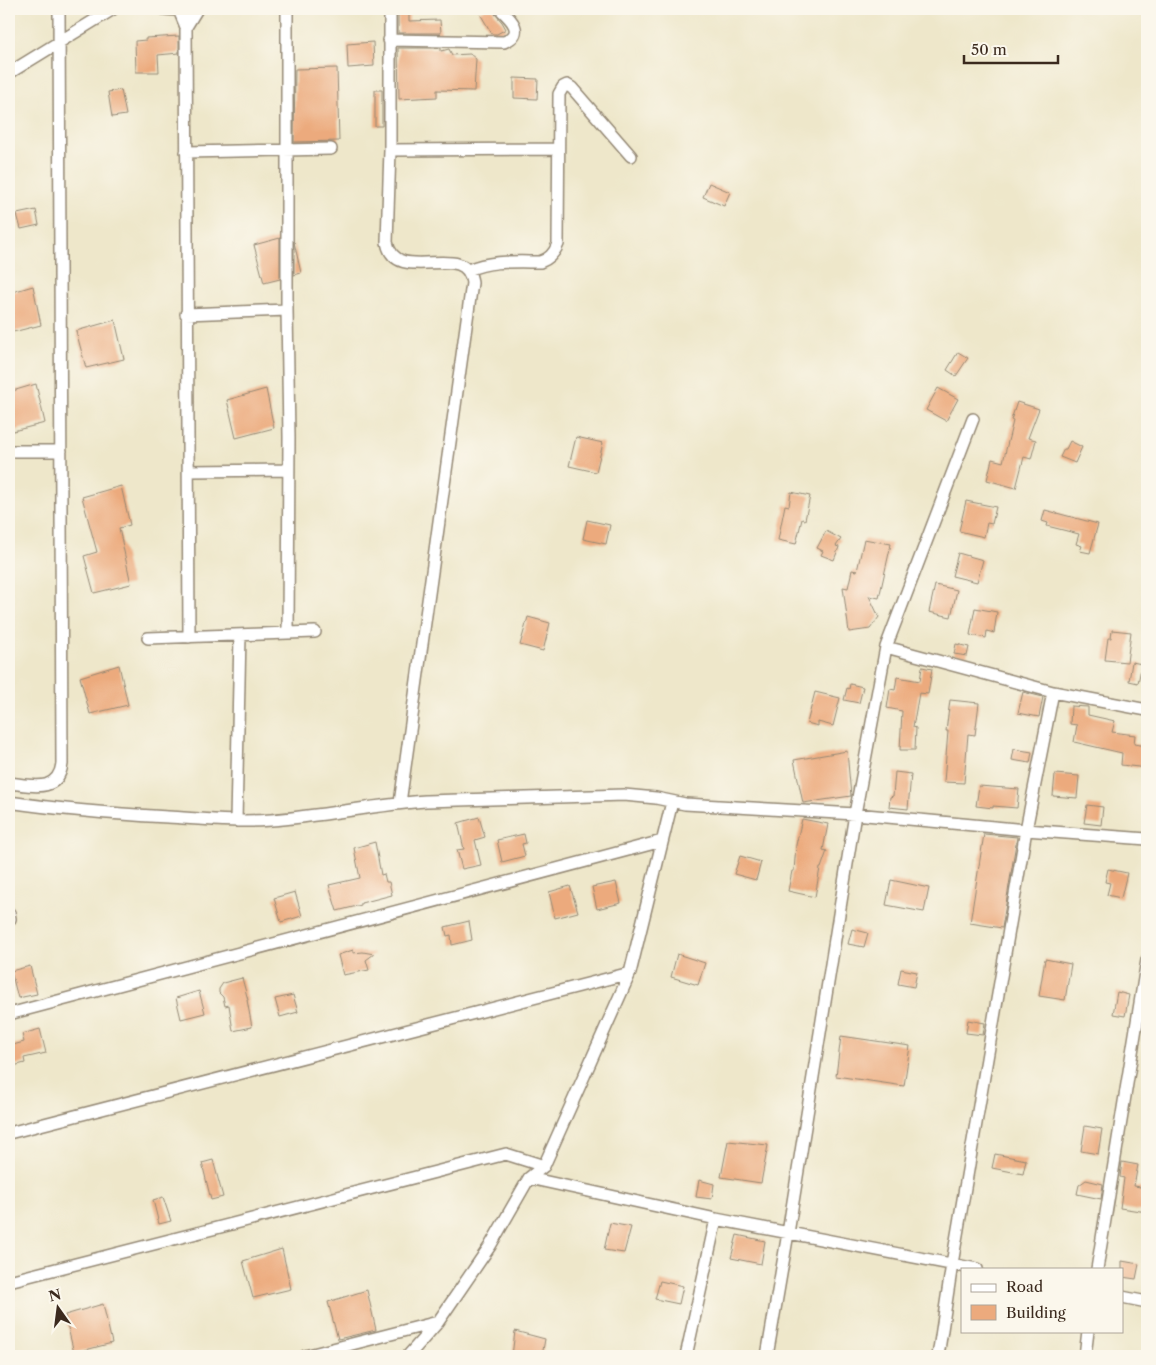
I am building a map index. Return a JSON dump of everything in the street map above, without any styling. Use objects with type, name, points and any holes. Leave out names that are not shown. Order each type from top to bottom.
[{"type":"street","points":[[9,783],[44,786],[55,780],[61,770],[59,9]]},
{"type":"street","points":[[9,73],[113,9]]},
{"type":"street","points":[[164,9],[179,10],[186,27],[189,636]]},
{"type":"street","points":[[186,27],[197,9]]},
{"type":"street","points":[[287,9],[288,633]]},
{"type":"street","points":[[390,9],[390,150],[387,242],[390,251],[396,259],[405,263],[453,263],[461,265],[468,270],[472,283],[400,803]]},
{"type":"street","points":[[390,40],[504,42],[511,38],[516,27],[500,9]]},
{"type":"street","points":[[468,270],[492,263],[540,262],[552,256],[555,251],[558,244],[559,94],[561,88],[567,85],[572,88],[631,156]]},
{"type":"street","points":[[390,150],[558,149]]},
{"type":"street","points":[[186,152],[331,150]]},
{"type":"street","points":[[186,314],[287,310]]},
{"type":"street","points":[[767,1356],[855,814],[886,647],[973,419]]},
{"type":"street","points":[[9,451],[61,451]]},
{"type":"street","points":[[189,471],[288,470]]},
{"type":"street","points":[[148,638],[315,632]]},
{"type":"street","points":[[236,821],[240,635]]},
{"type":"street","points":[[886,647],[1053,692],[1147,710]]},
{"type":"street","points":[[938,1356],[1026,830],[1053,692]]},
{"type":"street","points":[[9,802],[92,812],[236,821],[292,818],[400,803],[624,795],[656,798],[700,806],[855,814],[1147,839]]},
{"type":"street","points":[[408,1356],[438,1322],[490,1246],[529,1178],[544,1166],[630,973],[672,802]]},
{"type":"street","points":[[9,1014],[662,841]]},
{"type":"street","points":[[1097,1268],[1147,960]]},
{"type":"street","points":[[9,1133],[630,973]]},
{"type":"street","points":[[9,1281],[506,1154],[544,1166]]},
{"type":"street","points":[[529,1178],[716,1219],[972,1268]]},
{"type":"street","points":[[686,1356],[716,1219]]},
{"type":"street","points":[[1124,1297],[1147,1302]]},
{"type":"street","points":[[305,1356],[438,1322]]},
{"type":"street","points":[[1085,1356],[1088,1332]]},
{"type":"building","points":[[398,9],[409,9],[409,21],[440,20],[441,33],[398,33]]},
{"type":"building","points":[[485,9],[493,9],[506,29],[497,34],[492,34],[479,12]]},
{"type":"building","points":[[179,36],[179,53],[158,55],[159,72],[136,72],[135,41],[146,40],[146,38]]},
{"type":"building","points":[[373,42],[374,66],[348,68],[347,44]]},
{"type":"building","points":[[398,48],[441,48],[441,51],[449,49],[452,55],[470,54],[476,59],[474,91],[437,90],[437,97],[399,99]]},
{"type":"building","points":[[337,68],[339,141],[294,142],[295,69]]},
{"type":"building","points":[[514,78],[538,79],[537,99],[514,98]]},
{"type":"building","points":[[121,90],[126,115],[112,117],[108,92]]},
{"type":"building","points":[[375,90],[382,90],[382,126],[375,126]]},
{"type":"building","points":[[709,183],[730,192],[724,206],[703,197]]},
{"type":"building","points":[[36,210],[39,225],[21,229],[17,214]]},
{"type":"building","points":[[280,238],[280,279],[264,283],[254,245]]},
{"type":"building","points":[[294,242],[301,273],[294,275]]},
{"type":"building","points":[[33,286],[41,325],[9,333],[9,293]]},
{"type":"building","points":[[115,320],[124,359],[86,368],[76,331]]},
{"type":"building","points":[[958,352],[968,358],[956,376],[947,370]]},
{"type":"building","points":[[36,384],[45,423],[9,432],[9,392]]},
{"type":"building","points":[[938,388],[958,399],[946,421],[926,410]]},
{"type":"building","points":[[266,389],[274,428],[236,438],[227,400]]},
{"type":"building","points":[[1017,402],[1039,409],[1028,438],[1036,440],[1031,459],[1024,457],[1016,488],[987,480],[992,459],[1003,462],[1013,421],[1011,420]]},
{"type":"building","points":[[576,437],[603,443],[596,472],[569,466]]},
{"type":"building","points":[[1070,441],[1082,447],[1075,463],[1060,457]]},
{"type":"building","points":[[121,486],[130,525],[119,528],[131,584],[94,593],[84,556],[97,552],[82,497]]},
{"type":"building","points":[[791,492],[810,496],[805,520],[802,519],[796,544],[778,540],[785,505],[789,506]]},
{"type":"building","points":[[966,501],[996,507],[992,524],[987,523],[984,537],[959,531]]},
{"type":"building","points":[[1045,510],[1098,524],[1090,553],[1080,551],[1082,546],[1076,544],[1079,534],[1047,526],[1048,523],[1042,521]]},
{"type":"building","points":[[587,520],[610,525],[606,544],[583,539]]},
{"type":"building","points":[[826,531],[841,539],[836,546],[839,547],[834,560],[821,555],[823,551],[817,548]]},
{"type":"building","points":[[864,539],[891,544],[879,598],[869,596],[879,617],[870,629],[849,632],[843,587],[848,588],[852,570],[857,571]]},
{"type":"building","points":[[958,553],[983,560],[977,582],[952,576]]},
{"type":"building","points":[[935,585],[957,590],[951,617],[929,612]]},
{"type":"building","points":[[975,608],[997,612],[994,633],[987,631],[986,638],[970,635]]},
{"type":"building","points":[[528,617],[550,623],[543,651],[520,645]]},
{"type":"building","points":[[1112,630],[1131,632],[1127,662],[1105,660],[1108,638],[1111,638]]},
{"type":"building","points":[[956,644],[969,647],[967,656],[954,654]]},
{"type":"building","points":[[1132,662],[1142,664],[1138,683],[1129,681]]},
{"type":"building","points":[[119,665],[128,705],[90,714],[80,677]]},
{"type":"building","points":[[922,667],[932,669],[928,694],[919,693],[913,727],[916,728],[915,750],[900,750],[902,711],[887,708],[890,689],[895,690],[897,677],[920,681]]},
{"type":"building","points":[[850,684],[863,687],[859,703],[844,700]]},
{"type":"building","points":[[815,692],[840,698],[833,726],[818,722],[818,726],[807,723]]},
{"type":"building","points":[[1023,692],[1043,697],[1039,717],[1018,713]]},
{"type":"building","points":[[950,700],[979,703],[975,735],[968,734],[964,783],[944,782],[948,731],[946,731]]},
{"type":"building","points":[[1071,706],[1088,707],[1088,715],[1115,721],[1112,732],[1135,735],[1134,744],[1147,746],[1147,768],[1121,765],[1122,753],[1074,742],[1077,725],[1070,724]]},
{"type":"building","points":[[1014,749],[1032,752],[1030,763],[1012,760]]},
{"type":"building","points":[[847,751],[851,796],[803,803],[794,760]]},
{"type":"building","points":[[895,772],[911,774],[908,809],[889,807],[890,797],[893,796]]},
{"type":"building","points":[[1055,774],[1079,776],[1077,798],[1053,796]]},
{"type":"building","points":[[979,786],[1019,789],[1017,808],[976,806]]},
{"type":"building","points":[[1087,805],[1103,807],[1101,825],[1084,823]]},
{"type":"building","points":[[479,817],[485,837],[475,840],[481,865],[462,869],[457,850],[464,849],[458,823]]},
{"type":"building","points":[[802,819],[828,824],[823,850],[827,851],[820,868],[815,897],[788,891],[792,871],[794,871],[796,845]]},
{"type":"building","points":[[524,834],[526,843],[522,844],[525,856],[502,862],[497,840]]},
{"type":"building","points":[[984,834],[1017,837],[1002,928],[970,923]]},
{"type":"building","points":[[375,842],[381,875],[384,874],[386,882],[389,882],[392,895],[337,911],[329,885],[360,878],[354,848]]},
{"type":"building","points":[[740,856],[761,862],[756,880],[734,874]]},
{"type":"building","points":[[1108,869],[1127,873],[1121,898],[1107,895],[1110,883],[1105,882]]},
{"type":"building","points":[[891,880],[929,888],[924,912],[886,905]]},
{"type":"building","points":[[616,882],[621,903],[597,909],[592,887]]},
{"type":"building","points":[[570,886],[578,912],[555,918],[549,892]]},
{"type":"building","points":[[295,892],[302,916],[281,922],[274,898]]},
{"type":"building","points":[[469,921],[472,940],[452,945],[451,935],[447,936],[445,927]]},
{"type":"building","points":[[852,929],[868,933],[864,947],[848,944]]},
{"type":"building","points":[[353,950],[353,953],[374,954],[366,960],[369,970],[343,975],[338,955]]},
{"type":"building","points":[[677,954],[705,963],[698,985],[671,977]]},
{"type":"building","points":[[1045,959],[1071,964],[1065,1000],[1039,996]]},
{"type":"building","points":[[30,966],[37,994],[18,998],[11,971]]},
{"type":"building","points":[[901,969],[917,972],[914,987],[898,984]]},
{"type":"building","points":[[242,978],[252,1027],[233,1031],[229,1005],[225,1006],[219,989],[223,983]]},
{"type":"building","points":[[199,991],[205,1013],[181,1019],[176,998]]},
{"type":"building","points":[[1117,992],[1129,995],[1125,1016],[1113,1014]]},
{"type":"building","points":[[293,995],[298,1012],[280,1017],[275,999]]},
{"type":"building","points":[[968,1020],[985,1023],[983,1035],[966,1033]]},
{"type":"building","points":[[40,1029],[46,1053],[24,1058],[25,1063],[9,1067],[9,1046],[24,1042],[22,1034]]},
{"type":"building","points":[[841,1036],[910,1046],[904,1086],[836,1076]]},
{"type":"building","points":[[1085,1126],[1102,1129],[1098,1154],[1081,1151]]},
{"type":"building","points":[[728,1141],[768,1145],[761,1183],[721,1177]]},
{"type":"building","points":[[995,1154],[1026,1160],[1023,1174],[992,1168]]},
{"type":"building","points":[[213,1160],[223,1197],[211,1200],[202,1163]]},
{"type":"building","points":[[1122,1162],[1138,1165],[1134,1186],[1147,1188],[1147,1212],[1120,1208],[1124,1178],[1120,1177]]},
{"type":"building","points":[[699,1180],[714,1184],[712,1199],[696,1197]]},
{"type":"building","points":[[1086,1180],[1103,1184],[1101,1199],[1077,1194],[1079,1185]]},
{"type":"building","points":[[163,1197],[171,1221],[159,1224],[153,1200]]},
{"type":"building","points":[[610,1223],[631,1227],[624,1253],[604,1250]]},
{"type":"building","points":[[737,1235],[765,1241],[761,1264],[731,1258]]},
{"type":"building","points":[[282,1249],[291,1289],[253,1298],[243,1261]]},
{"type":"building","points":[[1122,1261],[1139,1264],[1136,1279],[1124,1277],[1124,1268],[1122,1268]]},
{"type":"building","points":[[660,1281],[683,1286],[679,1304],[655,1299]]},
{"type":"building","points":[[367,1290],[376,1330],[338,1339],[328,1302]]},
{"type":"building","points":[[103,1304],[112,1343],[74,1353],[65,1315]]},
{"type":"building","points":[[515,1331],[545,1339],[542,1356],[512,1356]]}]
